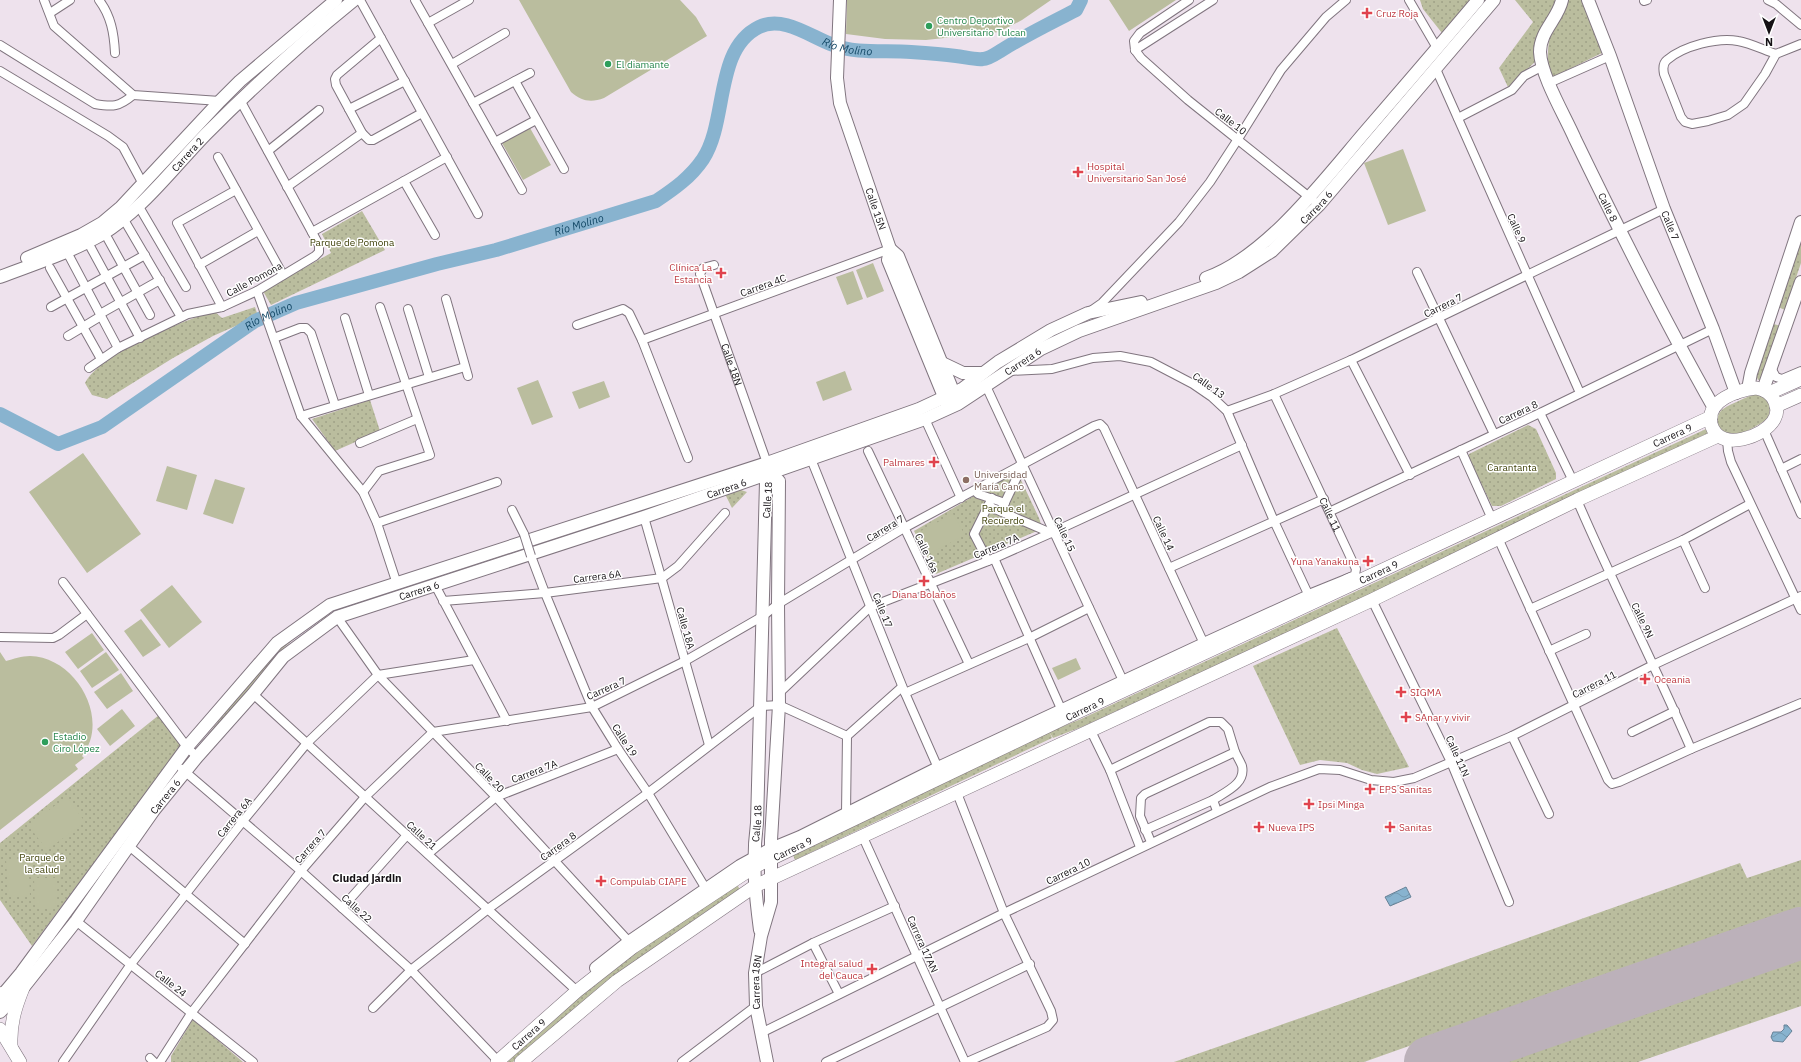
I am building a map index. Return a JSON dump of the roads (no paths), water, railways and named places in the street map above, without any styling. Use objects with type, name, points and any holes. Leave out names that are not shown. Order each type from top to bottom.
[{"type":"main road","name":"Carrera 2","points":[[0,269],[64,244],[102,223],[121,208],[240,81],[336,0]]},
{"type":"main road","name":"Carrera 2","points":[[0,277],[67,252],[101,234],[123,218],[138,205],[240,100],[312,35],[354,0]]},
{"type":"main road","name":"Calle 15N","points":[[840,0],[837,78],[840,103],[890,249],[888,260],[952,401]]},
{"type":"main road","name":"Carrera 6","points":[[1,995],[29,963],[187,747],[277,643],[330,605],[768,468],[919,409],[952,401],[986,386],[1006,371],[1041,349],[1079,330],[1216,283],[1239,272],[1272,251],[1437,48],[1478,0]]},
{"type":"main road","name":"Carrera 6","points":[[0,1012],[22,988],[76,921],[129,846],[185,771],[253,694],[283,657],[337,618],[435,584],[644,517],[746,482],[768,468],[811,459],[925,419],[952,401],[982,373],[1051,330],[1088,313],[1136,304],[1215,275],[1257,249],[1314,201],[1436,69],[1494,0]]},
{"type":"main road","name":"Calle 8","points":[[1562,0],[1555,17],[1544,33],[1541,42],[1540,53],[1549,83],[1619,231],[1713,412]]},
{"type":"main road","name":"Calle 7","points":[[1588,0],[1610,56],[1664,209],[1738,387]]},
{"type":"main road","points":[[1801,222],[1751,373],[1738,387],[1720,402],[1713,412],[1712,427],[1723,438],[1744,438],[1764,430],[1774,420],[1777,411],[1776,406],[1766,392],[1771,368],[1801,282]]},
{"type":"main road","points":[[890,249],[898,256],[942,364],[952,401]]},
{"type":"main road","points":[[1772,310],[1790,316]]},
{"type":"main road","points":[[942,364],[963,373],[982,373]]},
{"type":"main road","points":[[1738,387],[1742,378],[1751,373]]},
{"type":"main road","points":[[1738,387],[1766,392],[1801,379]]},
{"type":"main road","points":[[1776,406],[1801,395]]},
{"type":"main road","name":"Carrera 9","points":[[495,1061],[574,989],[631,944],[753,863],[1125,686],[1169,670],[1206,648],[1372,576],[1573,481],[1713,412]]},
{"type":"main road","name":"Carrera 9","points":[[521,1062],[617,980],[755,886],[958,795],[1372,600],[1577,500],[1723,438]]},
{"type":"main road","name":"Calle 18","points":[[761,936],[753,863],[757,823],[766,482],[768,468]]},
{"type":"main road","name":"Calle 18","points":[[768,468],[780,481],[778,604],[779,699],[774,820],[771,854],[771,902]]},
{"type":"main road","points":[[746,482],[758,488],[766,498]]},
{"type":"main road","points":[[771,854],[800,837],[938,768],[1062,711],[1125,686],[1182,656],[1206,648],[1309,596],[1359,577],[1372,576]]},
{"type":"main road","points":[[1169,670],[1182,656]]},
{"type":"main road","points":[[774,820],[776,827],[785,836],[800,837]]},
{"type":"main road","points":[[631,944],[706,889],[753,863]]},
{"type":"main road","name":"Carrera 18N","points":[[767,1062],[756,1006],[755,973],[761,936],[771,902]]},
{"type":"main road","points":[[5,1046],[22,988]]},
{"type":"main road","points":[[0,1029],[10,1062]]},
{"type":"main road","points":[[5,1046],[20,1062]]},
{"type":"street","points":[[44,0],[54,26],[133,96],[220,102]]},
{"type":"street","points":[[50,13],[70,0]]},
{"type":"street","points":[[99,0],[108,12],[114,35],[115,53]]},
{"type":"street","points":[[360,0],[478,214]]},
{"type":"street","points":[[415,0],[522,190]]},
{"type":"street","points":[[428,22],[469,0]]},
{"type":"street","points":[[1189,0],[1140,33],[1134,41],[1135,50],[1213,0]]},
{"type":"street","name":"Carrera 6","points":[[1088,313],[1102,303],[1179,222],[1238,139],[1281,70],[1326,17],[1346,0]]},
{"type":"street","points":[[1409,0],[1437,48]]},
{"type":"street","points":[[1768,0],[1776,4],[1801,25]]},
{"type":"street","points":[[452,64],[505,33]]},
{"type":"street","points":[[381,38],[334,79],[362,133],[368,140],[373,140],[422,112]]},
{"type":"street","points":[[1776,54],[1738,41],[1712,41],[1686,49],[1667,60],[1663,66],[1664,74],[1681,117],[1685,122],[1692,124],[1728,115],[1744,104],[1765,74],[1776,54],[1801,44]]},
{"type":"street","points":[[0,45],[95,104],[111,106],[123,104],[133,96]]},
{"type":"street","name":"Calle 10","points":[[1135,50],[1141,58],[1188,100],[1314,201]]},
{"type":"street","points":[[1549,83],[1610,56]]},
{"type":"street","points":[[1458,118],[1512,90],[1524,76],[1543,66]]},
{"type":"street","name":"Calle 9","points":[[1436,69],[1580,394]]},
{"type":"street","points":[[0,71],[108,136],[123,147],[143,184]]},
{"type":"street","points":[[473,103],[530,73]]},
{"type":"street","points":[[349,109],[405,81]]},
{"type":"street","points":[[515,81],[564,169]]},
{"type":"street","name":"Calle Pomona","points":[[236,190],[177,223],[222,307],[257,291],[316,256],[319,252],[319,245],[240,100]]},
{"type":"street","points":[[268,151],[318,110]]},
{"type":"street","points":[[495,142],[536,120]]},
{"type":"street","points":[[288,187],[362,133]]},
{"type":"street","points":[[218,157],[283,275]]},
{"type":"street","points":[[312,232],[447,157]]},
{"type":"street","points":[[404,181],[434,235]]},
{"type":"street","points":[[138,205],[186,287]]},
{"type":"street","name":"Carrera 7","points":[[1227,411],[1274,394],[1351,360],[1664,209]]},
{"type":"street","points":[[123,218],[181,317]]},
{"type":"street","points":[[200,265],[258,231]]},
{"type":"street","points":[[108,239],[150,315]]},
{"type":"street","points":[[91,248],[140,338]]},
{"type":"street","name":"Carrera 4C","points":[[642,340],[890,249]]},
{"type":"street","points":[[67,252],[118,348]]},
{"type":"street","points":[[51,307],[145,255]]},
{"type":"street","name":"Calle 18N","points":[[714,265],[702,268],[699,272],[768,468]]},
{"type":"street","points":[[50,268],[101,359]]},
{"type":"street","points":[[1417,272],[1440,317],[1494,434]]},
{"type":"street","points":[[68,336],[83,328],[121,302],[160,280]]},
{"type":"street","points":[[257,291],[260,304],[274,338],[301,416],[363,492],[377,523],[396,584]]},
{"type":"street","points":[[446,299],[468,376]]},
{"type":"street","points":[[88,368],[118,348],[181,317],[188,314],[222,307]]},
{"type":"street","points":[[363,492],[379,471],[430,455],[380,307]]},
{"type":"street","points":[[408,309],[429,377]]},
{"type":"street","points":[[577,325],[623,309],[629,313],[642,340],[688,458]]},
{"type":"street","points":[[345,318],[369,395]]},
{"type":"street","points":[[274,338],[300,328],[306,328],[311,333],[335,405]]},
{"type":"street","name":"Carrera 8","points":[[1331,511],[1410,475],[1713,329]]},
{"type":"street","name":"Calle 13","points":[[1006,371],[1052,369],[1093,358],[1120,356],[1151,362],[1193,384],[1227,411],[1274,522],[1309,596]]},
{"type":"street","points":[[1351,360],[1410,475]]},
{"type":"street","points":[[301,416],[465,366]]},
{"type":"street","points":[[1771,368],[1776,377],[1782,379],[1801,371]]},
{"type":"street","name":"Calle 15","points":[[986,386],[1020,465],[1125,686]]},
{"type":"street","name":"Calle 11","points":[[1274,394],[1331,511],[1357,572],[1355,575],[1333,586]]},
{"type":"street","points":[[1540,413],[1573,481]]},
{"type":"street","points":[[360,443],[417,419]]},
{"type":"street","points":[[925,419],[961,498]]},
{"type":"street","name":"Carrera 7","points":[[160,1062],[192,1012],[301,871],[365,797],[433,732],[592,707],[685,661],[763,616],[778,604],[904,528],[975,491],[1020,465],[1100,424]]},
{"type":"street","name":"Calle 14","points":[[1100,424],[1104,428],[1206,648]]},
{"type":"street","points":[[1764,430],[1801,514]]},
{"type":"street","points":[[1723,438],[1731,462],[1750,504],[1798,597],[1801,610]]},
{"type":"street","name":"Carrera 7A","points":[[779,699],[870,607],[991,560],[1242,445]]},
{"type":"street","points":[[1461,450],[1492,519]]},
{"type":"street","name":"Calle 16a","points":[[868,451],[969,664]]},
{"type":"street","name":"Calle 17","points":[[811,459],[904,690],[938,768]]},
{"type":"street","points":[[1781,469],[1801,460]]},
{"type":"street","points":[[1001,511],[1017,477],[1020,465]]},
{"type":"street","points":[[377,523],[497,482]]},
{"type":"street","points":[[975,491],[978,494],[1004,503]]},
{"type":"street","points":[[992,498],[974,534],[991,560],[1062,711]]},
{"type":"street","points":[[1170,568],[1324,499]]},
{"type":"street","name":"Calle 9N","points":[[1577,500],[1608,572],[1675,711],[1691,749]]},
{"type":"street","points":[[1530,609],[1608,572],[1683,540],[1750,504]]},
{"type":"street","points":[[988,506],[1052,533]]},
{"type":"street","name":"Calle 19","points":[[512,510],[524,534],[545,593],[592,707],[648,793],[706,889]]},
{"type":"street","name":"Carrera 6A","points":[[443,601],[545,593],[662,578],[678,566],[725,513]]},
{"type":"street","name":"Calle 18A","points":[[644,517],[709,745]]},
{"type":"street","points":[[1498,538],[1608,780],[1612,784],[1801,703]]},
{"type":"street","points":[[1683,540],[1705,588]]},
{"type":"street","points":[[64,582],[187,747],[197,757]]},
{"type":"street","points":[[435,584],[507,721]]},
{"type":"street","name":"Carrera 11","points":[[1394,782],[1414,778],[1512,736],[1653,665],[1798,597]]},
{"type":"street","name":"Calle 11N","points":[[1372,600],[1450,762],[1509,902]]},
{"type":"street","points":[[847,736],[904,690],[1029,638],[1088,608]]},
{"type":"street","points":[[0,637],[53,638],[87,614]]},
{"type":"street","name":"Calle 20","points":[[337,618],[378,675],[496,797],[631,944]]},
{"type":"street","points":[[1549,651],[1586,634]]},
{"type":"street","points":[[378,675],[474,660]]},
{"type":"street","name":"Carrera 6A","points":[[63,1062],[131,964],[243,821],[307,743],[378,675]]},
{"type":"street","name":"Calle 21","points":[[253,694],[574,989]]},
{"type":"street","points":[[761,706],[779,699],[847,736]]},
{"type":"street","name":"Carrera 8","points":[[373,1008],[411,970],[488,909],[648,793],[761,706]]},
{"type":"street","points":[[1632,732],[1675,711]]},
{"type":"street","points":[[1110,770],[1209,722],[1221,722],[1228,729],[1235,752],[1242,767],[1242,774],[1238,784],[1213,800],[1145,830]]},
{"type":"street","points":[[1092,732],[1110,770],[1140,847]]},
{"type":"street","points":[[846,814],[847,736]]},
{"type":"street","points":[[1512,736],[1549,814]]},
{"type":"street","name":"Carrera 7A","points":[[428,854],[496,797],[618,749]]},
{"type":"street","points":[[1151,842],[1140,816],[1139,806],[1141,798],[1145,794],[1235,752]]},
{"type":"street","name":"Calle 22","points":[[175,762],[301,871],[411,970],[495,1061]]},
{"type":"street","name":"Carrera 10","points":[[761,1033],[1004,912],[1270,786],[1319,769],[1340,770],[1371,780],[1394,782]]},
{"type":"street","points":[[958,795],[1004,912],[1030,964],[1051,1011],[1053,1020],[1047,1026],[966,1062]]},
{"type":"street","points":[[1213,800],[1217,811]]},
{"type":"street","points":[[342,908],[407,835]]},
{"type":"street","name":"Carrera 17AN","points":[[863,838],[966,1062]]},
{"type":"street","points":[[129,846],[245,944]]},
{"type":"street","points":[[755,973],[813,943],[895,906]]},
{"type":"street","name":"Calle 24","points":[[76,921],[253,1062]]},
{"type":"street","points":[[813,943],[839,994]]},
{"type":"street","points":[[826,1062],[1030,964]]},
{"type":"street","points":[[682,1062],[756,1006]]},
{"type":"water","points":[[1406,887],[1411,897],[1390,906],[1385,897]]},
{"type":"water","points":[[1784,1025],[1787,1025],[1792,1031],[1783,1042],[1773,1041],[1771,1037],[1773,1032],[1781,1032],[1784,1029]]},
{"type":"waterway","name":"Río Molino","points":[[0,414],[58,444],[102,427],[255,321],[296,303],[437,264],[496,250],[656,201],[688,177],[703,159],[711,143],[716,125],[728,68],[735,52],[745,37],[759,27],[768,24],[787,25],[797,28],[833,45],[851,50],[901,51],[983,59],[993,56],[1029,34],[1076,10],[1081,0]]},
{"type":"place","name":"Cruz Roja","points":[[1367,13]]},
{"type":"place","name":"Centro Deportivo Universitario Tulcan","points":[[929,26]]},
{"type":"place","name":"El diamante","points":[[608,64]]},
{"type":"place","name":"Hospital Universitario San José","points":[[1078,172]]},
{"type":"place","name":"Clínica La Estancia","points":[[721,273]]},
{"type":"place","name":"Palmares","points":[[934,462]]},
{"type":"place","name":"Universidad María Cano","points":[[966,480]]},
{"type":"place","name":"Yuna Yanakuna","points":[[1368,561]]},
{"type":"place","name":"Diana Bolaños","points":[[924,581]]},
{"type":"place","name":"Oceania","points":[[1645,679]]},
{"type":"place","name":"SIGMA","points":[[1401,692]]},
{"type":"place","name":"SAnar y vivir","points":[[1406,717]]},
{"type":"place","name":"Estadio Ciro López","points":[[45,742]]},
{"type":"place","name":"EPS Sanitas","points":[[1370,789]]},
{"type":"place","name":"Ipsi Minga","points":[[1309,804]]},
{"type":"place","name":"Nueva IPS","points":[[1259,827]]},
{"type":"place","name":"Sanitas","points":[[1390,827]]},
{"type":"place","name":"Compulab CIAPE","points":[[601,881]]},
{"type":"place","name":"Integral salud del Cauca","points":[[872,969]]},
{"type":"district","name":"Ciudad jardin","points":[[367,878]]},
{"type":"park label","name":"Parque de Pomona","points":[[352,242]]},
{"type":"park label","name":"Carantanta","points":[[1512,467]]},
{"type":"park label","name":"Parque el Recuerdo","points":[[1003,514]]},
{"type":"park label","name":"Parque de la salud","points":[[42,862]]}]
